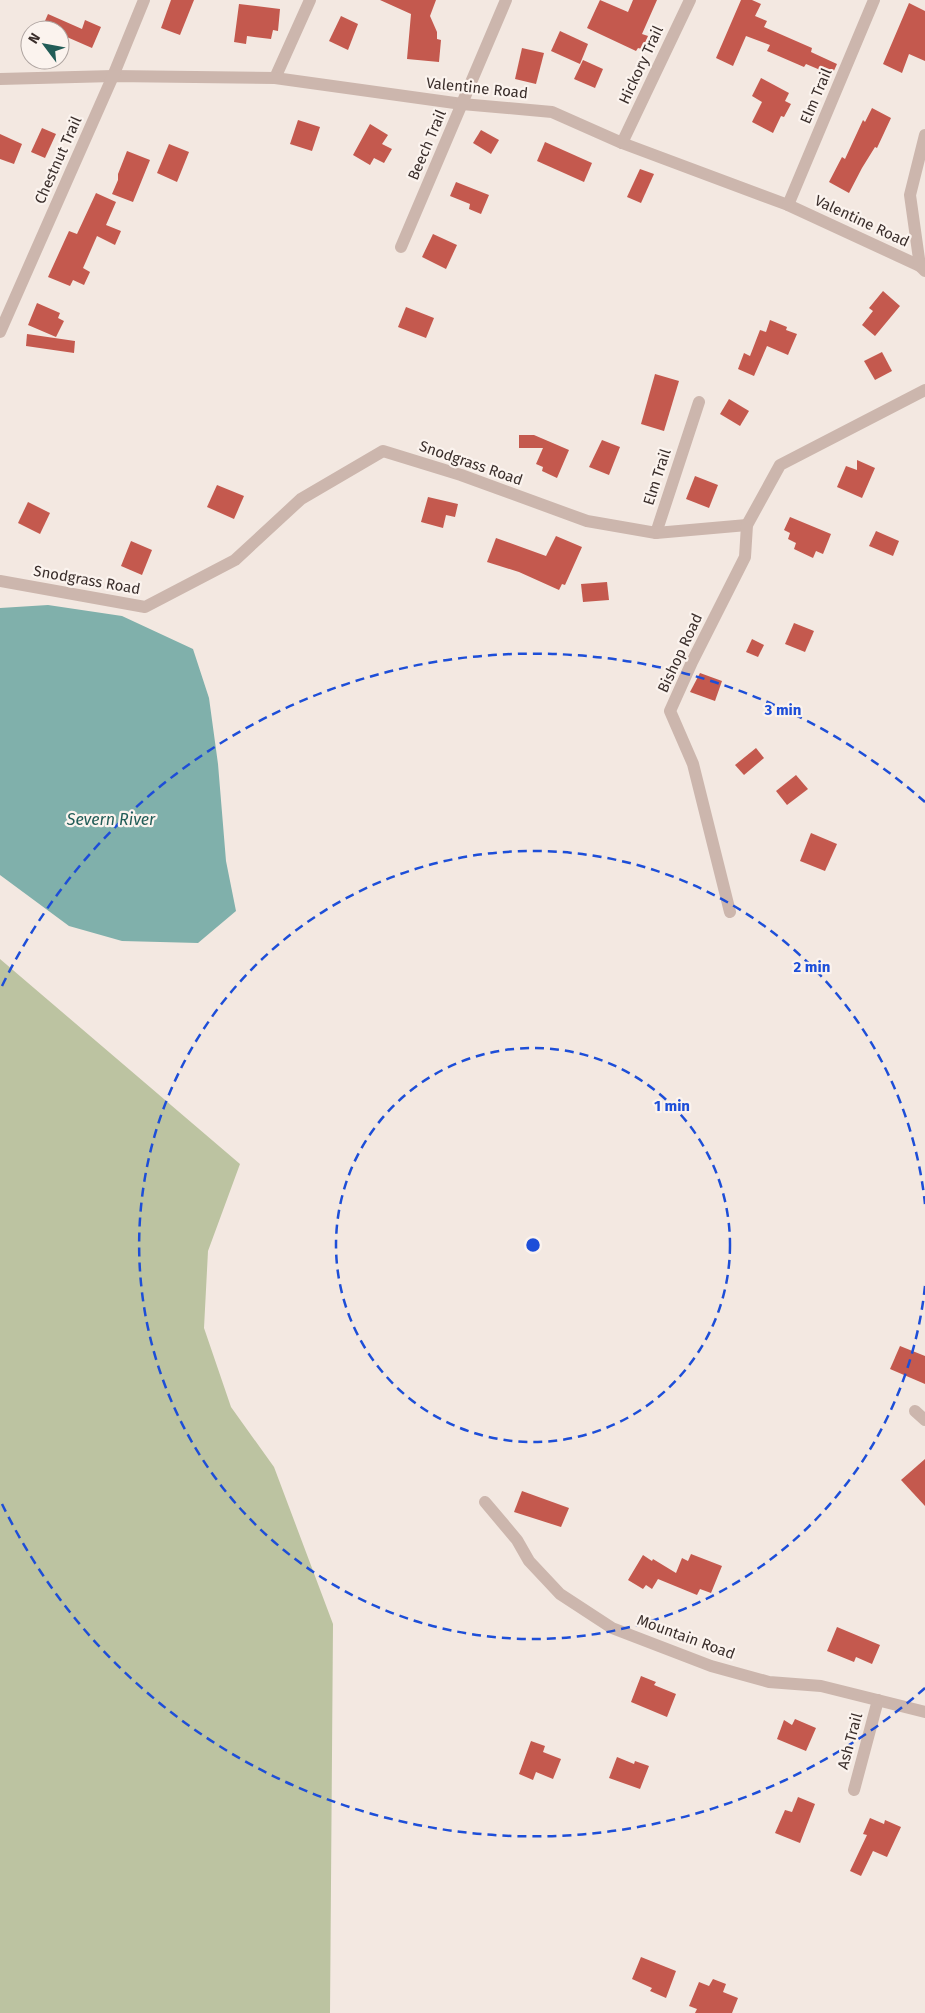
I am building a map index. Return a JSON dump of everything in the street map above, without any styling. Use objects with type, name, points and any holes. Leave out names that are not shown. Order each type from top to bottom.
[{"type":"street","name":"Chestnut Trail","points":[[0,332],[113,76],[144,0]]},
{"type":"street","points":[[275,78],[310,0]]},
{"type":"street","name":"Beech Trail","points":[[401,247],[506,0]]},
{"type":"street","name":"Hickory Trail","points":[[622,144],[690,0]]},
{"type":"street","name":"Elm Trail","points":[[788,205],[874,0]]},
{"type":"street","name":"Valentine Road","points":[[0,79],[113,76],[275,78],[462,104],[552,112],[622,144],[788,205],[923,268]]},
{"type":"street","points":[[923,268],[910,196],[925,135]]},
{"type":"street","points":[[747,525],[780,464],[925,390]]},
{"type":"street","name":"Elm Trail","points":[[656,533],[699,402]]},
{"type":"street","name":"Snodgrass Road","points":[[0,581],[146,607],[234,560],[301,499],[383,452],[461,475],[587,521],[656,533],[747,525]]},
{"type":"street","name":"Bishop Road","points":[[730,912],[693,764],[670,711],[692,662],[745,557],[747,525]]},
{"type":"street","points":[[915,1411],[925,1420]]},
{"type":"street","name":"Mountain Road","points":[[485,1502],[517,1540],[530,1561],[560,1594],[612,1628],[711,1666],[769,1682],[821,1686],[925,1712]]},
{"type":"street","name":"Ash Trail","points":[[854,1790],[878,1700]]},
{"type":"green space","points":[[0,959],[240,1164],[208,1251],[204,1328],[231,1407],[274,1467],[333,1624],[330,2013],[0,2013]]},
{"type":"water","name":"Severn River","points":[[48,605],[122,616],[193,649],[209,698],[218,764],[226,861],[236,911],[198,943],[122,941],[69,926],[0,875],[0,608]]},
{"type":"building","points":[[171,0],[194,0],[180,35],[161,28]]},
{"type":"building","points":[[380,0],[436,0],[430,16],[437,32],[437,39],[441,40],[439,62],[407,59],[411,14]]},
{"type":"building","points":[[600,0],[628,12],[633,0],[657,0],[642,34],[648,36],[642,49],[638,48],[636,51],[587,28]]},
{"type":"building","points":[[741,0],[752,0],[761,4],[755,16],[767,21],[764,27],[812,48],[811,52],[837,64],[832,75],[806,64],[804,67],[767,51],[770,45],[746,36],[733,66],[716,58]]},
{"type":"building","points":[[909,3],[925,11],[925,61],[909,54],[902,73],[883,64]]},
{"type":"building","points":[[239,4],[280,9],[278,31],[273,30],[271,39],[247,36],[246,44],[234,42]]},
{"type":"building","points":[[48,14],[62,20],[45,20]]},
{"type":"building","points":[[341,16],[358,24],[348,50],[329,41]]},
{"type":"building","points":[[85,20],[101,27],[92,48],[70,38],[70,24],[82,29]]},
{"type":"building","points":[[560,31],[588,44],[580,64],[551,51]]},
{"type":"building","points":[[522,48],[544,53],[536,84],[515,79]]},
{"type":"building","points":[[583,60],[603,69],[595,88],[574,79]]},
{"type":"building","points":[[761,78],[789,93],[785,101],[791,104],[784,117],[781,116],[773,133],[752,122],[762,102],[752,96]]},
{"type":"building","points":[[872,108],[891,118],[877,148],[875,147],[849,193],[829,182],[842,157],[845,159],[863,120],[865,122]]},
{"type":"building","points":[[298,120],[320,127],[312,151],[290,144]]},
{"type":"building","points":[[370,124],[388,135],[382,144],[392,149],[384,163],[374,158],[370,165],[353,155]]},
{"type":"building","points":[[42,128],[56,134],[45,158],[31,152]]},
{"type":"building","points":[[481,130],[499,140],[491,154],[473,143]]},
{"type":"building","points":[[0,134],[22,144],[14,164],[0,159]]},
{"type":"building","points":[[545,142],[592,163],[584,182],[537,161]]},
{"type":"building","points":[[169,144],[189,152],[177,182],[157,173]]},
{"type":"building","points":[[127,151],[150,160],[133,202],[112,194]]},
{"type":"building","points":[[640,169],[654,174],[641,203],[627,197]]},
{"type":"building","points":[[456,182],[489,195],[481,214],[469,209],[470,204],[450,196]]},
{"type":"building","points":[[96,193],[116,202],[106,225],[121,231],[115,245],[97,236],[83,268],[90,272],[84,285],[73,280],[70,286],[48,277],[69,231],[77,234]]},
{"type":"building","points":[[433,234],[457,245],[446,269],[422,257]]},
{"type":"building","points":[[883,291],[900,306],[875,336],[862,325],[873,311],[869,308]]},
{"type":"building","points":[[37,303],[60,313],[58,318],[64,321],[56,337],[28,325]]},
{"type":"building","points":[[406,307],[434,318],[426,338],[398,327]]},
{"type":"building","points":[[770,320],[787,327],[786,330],[797,334],[788,355],[767,346],[754,376],[738,369],[744,353],[750,356],[760,330],[766,332]]},
{"type":"building","points":[[27,334],[75,341],[74,353],[26,346]]},
{"type":"building","points":[[882,352],[892,371],[875,380],[864,361]]},
{"type":"building","points":[[655,374],[679,381],[664,431],[641,424]]},
{"type":"building","points":[[729,399],[749,411],[740,426],[720,414]]},
{"type":"building","points":[[519,435],[534,435],[569,450],[557,478],[542,471],[543,467],[536,464],[543,448],[519,448]]},
{"type":"building","points":[[602,440],[620,447],[609,475],[589,467]]},
{"type":"building","points":[[857,460],[875,468],[862,498],[837,487],[846,466],[857,470]]},
{"type":"building","points":[[695,476],[718,485],[709,508],[686,499]]},
{"type":"building","points":[[217,485],[244,496],[234,519],[207,507]]},
{"type":"building","points":[[428,497],[458,504],[455,517],[446,515],[443,528],[421,522]]},
{"type":"building","points":[[28,502],[50,513],[40,534],[18,523]]},
{"type":"building","points":[[790,517],[831,534],[823,554],[816,551],[813,558],[794,549],[796,543],[788,539],[790,533],[784,530]]},
{"type":"building","points":[[876,531],[899,541],[893,556],[869,546]]},
{"type":"building","points":[[556,536],[582,547],[565,585],[562,584],[559,590],[519,572],[487,562],[496,538],[546,556]]},
{"type":"building","points":[[131,541],[152,550],[142,575],[121,566]]},
{"type":"building","points":[[607,582],[609,600],[583,602],[581,584]]},
{"type":"building","points":[[794,623],[814,631],[805,652],[785,644]]},
{"type":"building","points":[[752,639],[764,645],[758,657],[746,652]]},
{"type":"building","points":[[700,673],[722,681],[715,701],[690,692]]},
{"type":"building","points":[[756,748],[764,758],[744,775],[735,765]]},
{"type":"building","points":[[796,775],[808,789],[787,805],[776,791]]},
{"type":"building","points":[[811,833],[837,844],[825,871],[800,861]]},
{"type":"building","points":[[900,1346],[925,1356],[925,1384],[890,1369]]},
{"type":"building","points":[[925,1459],[925,1506],[901,1480]]},
{"type":"building","points":[[522,1491],[569,1508],[561,1527],[514,1512]]},
{"type":"building","points":[[691,1554],[722,1566],[711,1593],[700,1589],[697,1595],[658,1579],[652,1589],[646,1585],[643,1589],[628,1580],[643,1555],[676,1573],[682,1558],[688,1561]]},
{"type":"building","points":[[837,1627],[880,1645],[872,1664],[856,1657],[854,1662],[827,1651]]},
{"type":"building","points":[[641,1676],[656,1682],[654,1685],[676,1694],[667,1717],[631,1702]]},
{"type":"building","points":[[795,1719],[816,1728],[806,1751],[777,1739],[784,1720],[792,1725]]},
{"type":"building","points":[[531,1741],[545,1746],[543,1752],[561,1759],[553,1779],[536,1772],[533,1780],[519,1774]]},
{"type":"building","points":[[617,1757],[634,1764],[635,1761],[649,1766],[640,1789],[609,1778]]},
{"type":"building","points":[[798,1797],[815,1804],[800,1843],[775,1833],[785,1810],[792,1812]]},
{"type":"building","points":[[870,1818],[884,1824],[885,1820],[901,1827],[887,1857],[873,1851],[861,1876],[850,1871],[867,1835],[863,1834]]},
{"type":"building","points":[[641,1957],[676,1971],[666,1998],[650,1991],[652,1988],[632,1979]]},
{"type":"building","points":[[713,1979],[726,1984],[723,1992],[738,1998],[732,2013],[695,2013],[697,2009],[689,2006],[699,1982],[709,1986]]}]
